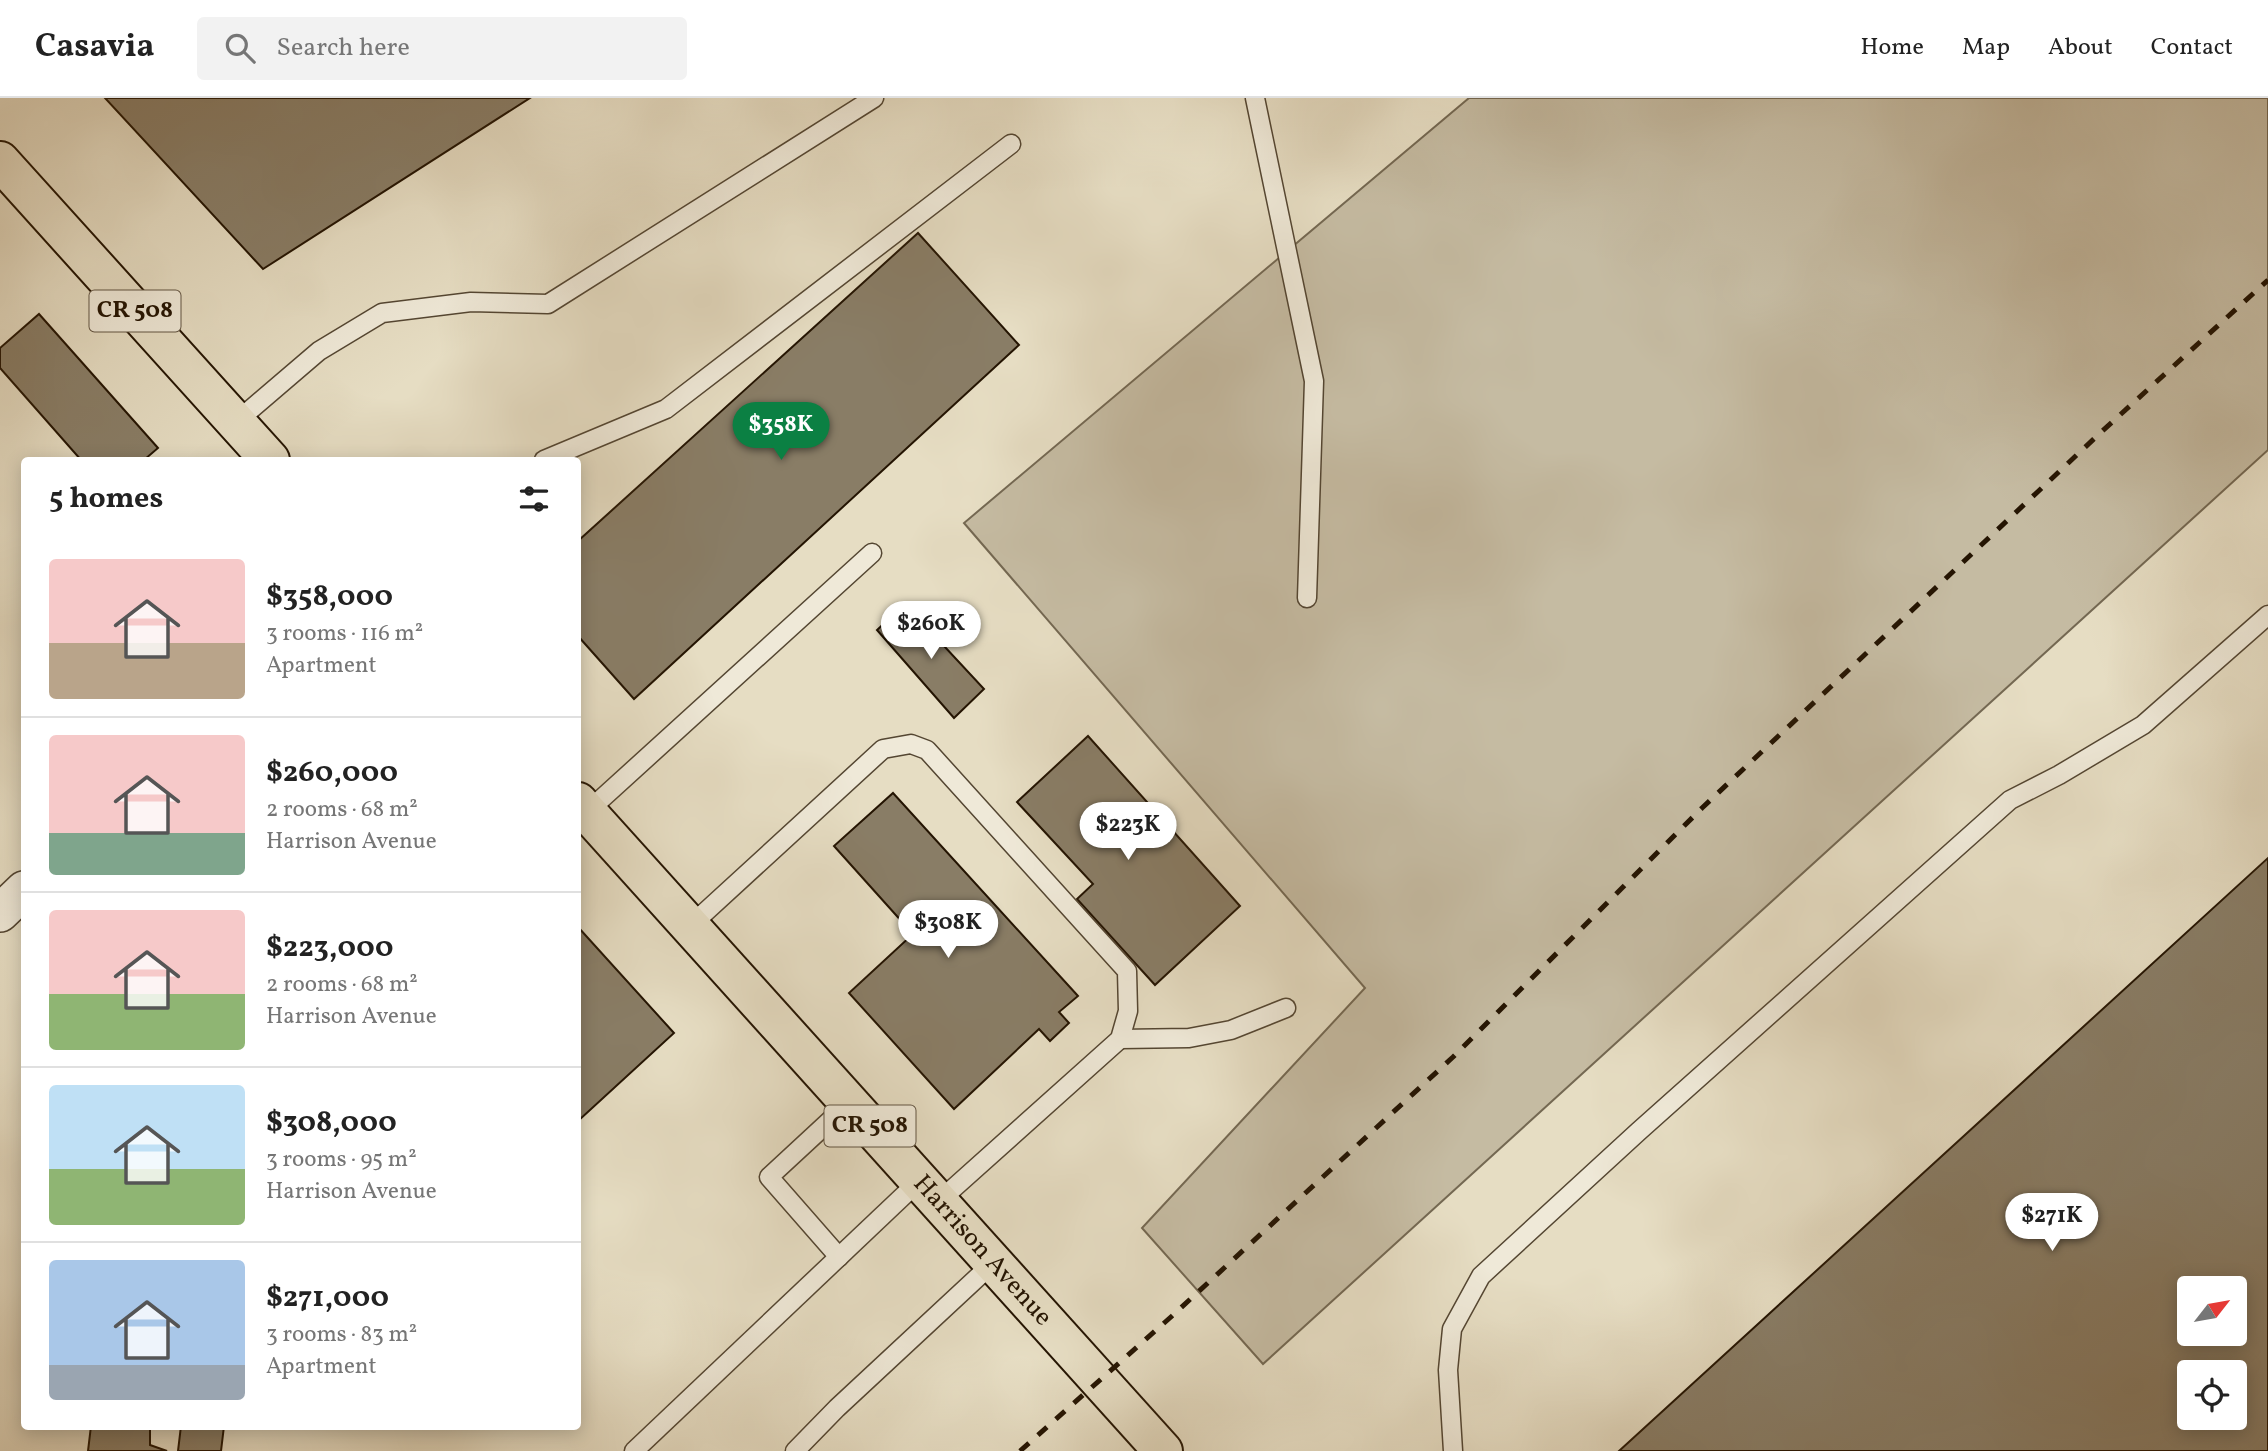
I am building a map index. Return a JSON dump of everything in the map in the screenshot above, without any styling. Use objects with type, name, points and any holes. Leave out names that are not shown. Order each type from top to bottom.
[{"type":"main road","name":"CR 508","points":[[0,161],[267,457]]},
{"type":"main road","name":"Harrison Avenue","points":[[582,807],[1163,1451]]},
{"type":"street","points":[[0,912],[21,893]]},
{"type":"lane","points":[[236,422],[319,351],[382,313],[471,302],[548,304],[874,98]]},
{"type":"lane","points":[[1255,98],[1314,381],[1307,598]]},
{"type":"lane","points":[[551,457],[666,409],[1011,144]]},
{"type":"lane","points":[[582,807],[873,553]]},
{"type":"lane","points":[[1453,1451],[1448,1370],[1452,1329],[1481,1276],[1639,1131],[2010,800],[2059,775],[2143,725],[2268,615]]},
{"type":"lane","points":[[634,1451],[839,1257],[929,1191],[1120,1039],[1128,1011],[1127,971],[926,750],[911,744],[883,749],[690,926]]},
{"type":"lane","points":[[1120,1039],[1189,1038],[1231,1030],[1286,1007]]},
{"type":"lane","points":[[839,1257],[769,1177],[849,1103]]},
{"type":"lane","points":[[795,1451],[837,1408],[993,1263]]},
{"type":"shaded area","points":[[1469,98],[2268,98],[2268,450],[1263,1364],[1142,1228],[1365,988],[964,523]]},
{"type":"building","points":[[105,98],[530,98],[263,269]]},
{"type":"building","points":[[918,233],[1019,345],[634,699],[581,639],[581,538]]},
{"type":"building","points":[[39,314],[158,448],[148,457],[78,457],[0,368],[0,348]]},
{"type":"building","points":[[905,604],[984,689],[954,718],[877,630]]},
{"type":"building","points":[[1088,736],[1240,906],[1155,985],[1077,899],[1093,884],[1017,802]]},
{"type":"building","points":[[893,793],[1078,996],[1059,1012],[1069,1023],[1050,1041],[1039,1029],[954,1109],[849,993],[913,934],[834,846]]},
{"type":"building","points":[[2268,858],[2268,1451],[1619,1451]]},
{"type":"building","points":[[581,930],[674,1033],[581,1118]]},
{"type":"building","points":[[91,1430],[150,1430],[150,1445],[167,1451],[88,1451]]},
{"type":"building","points":[[181,1430],[224,1430],[221,1451],[178,1451]]},
{"type":"railway","points":[[1020,1451],[1172,1316],[1453,1057],[1702,808],[2098,435],[2268,280]]}]
